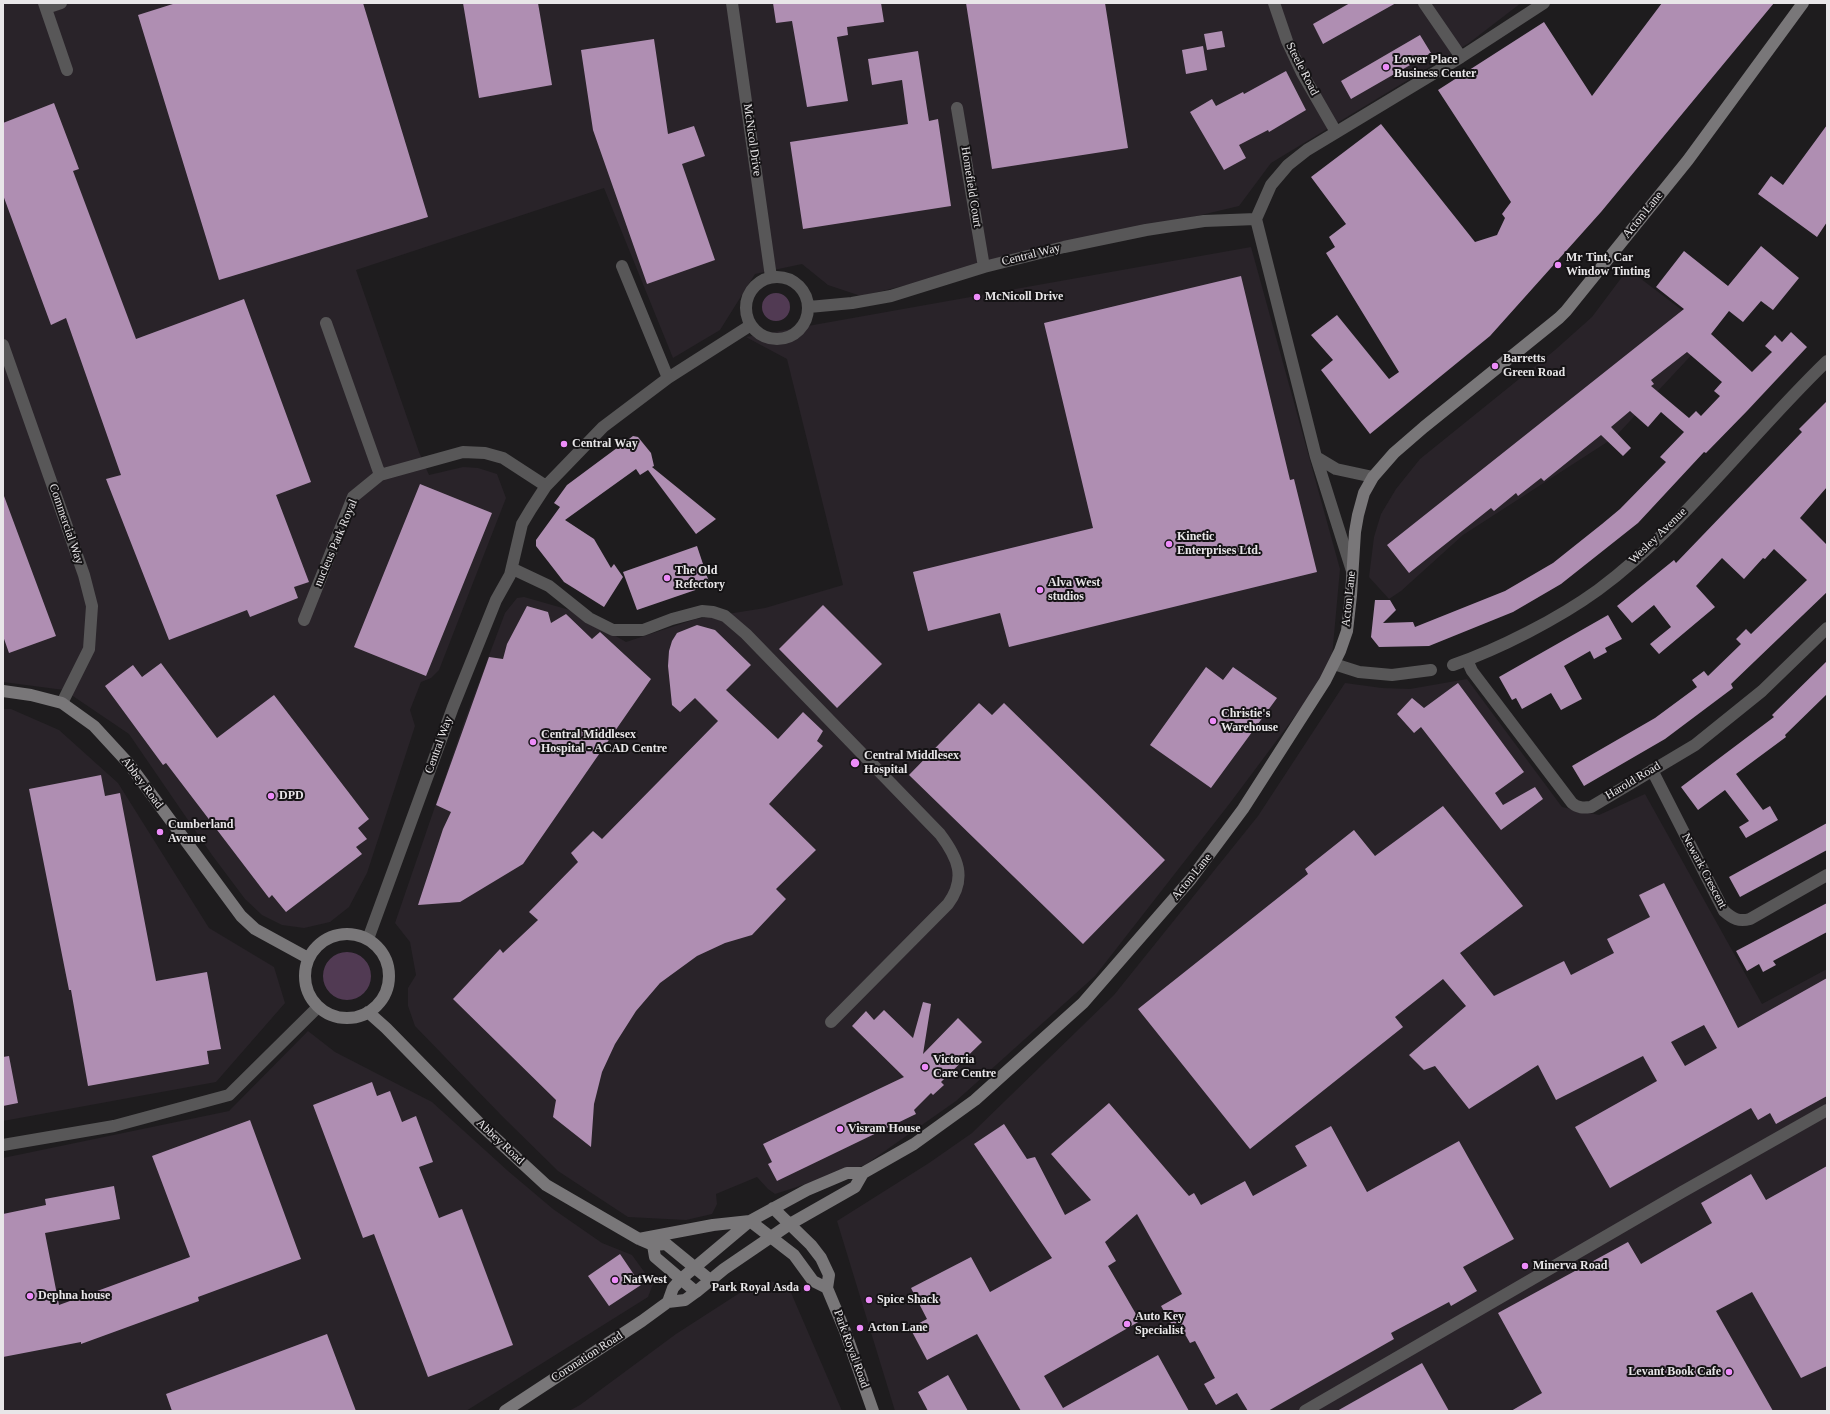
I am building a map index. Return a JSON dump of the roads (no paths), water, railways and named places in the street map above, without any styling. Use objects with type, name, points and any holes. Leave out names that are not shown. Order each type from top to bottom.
[{"type":"main road","name":"Acton Lane","points":[[771,1236],[854,1187],[863,1173],[914,1144],[975,1100],[1083,1003],[1191,879],[1243,809],[1325,681],[1340,651],[1347,631],[1358,515],[1364,493],[1373,476],[1394,453],[1424,427],[1559,318],[1688,160],[1803,3]]},
{"type":"main road","name":"Abbey Road","points":[[3,691],[31,694],[62,703],[94,726],[129,764],[240,916],[256,929],[308,958]]},
{"type":"main road","points":[[350,934],[368,939],[381,951],[388,964],[390,973],[385,996],[378,1005],[368,1012],[351,1018],[336,1017],[318,1007],[311,998],[305,984],[305,968],[308,958],[317,946],[334,935],[350,934]]},
{"type":"main road","name":"Abbey Road","points":[[368,1012],[386,1028],[481,1125],[546,1185],[639,1239],[653,1245],[666,1244],[710,1280]]},
{"type":"main road","name":"Acton Lane","points":[[750,1221],[807,1190],[846,1173],[863,1173]]},
{"type":"main road","name":"Park Royal Road","points":[[773,1208],[811,1245],[821,1258],[829,1275],[827,1288],[845,1332],[873,1411]]},
{"type":"main road","points":[[639,1239],[713,1225],[750,1221],[794,1255],[813,1281],[827,1288]]},
{"type":"main road","name":"Coronation Road","points":[[668,1302],[673,1288],[681,1279],[750,1221]]},
{"type":"main road","name":"Coronation Road","points":[[504,1411],[642,1321],[668,1302],[684,1300],[771,1236]]},
{"type":"main road","points":[[653,1245],[655,1257],[696,1292]]},
{"type":"street","points":[[61,3],[45,5],[67,70]]},
{"type":"street","name":"McNicol Drive","points":[[732,3],[771,277]]},
{"type":"street","name":"Steele Road","points":[[1274,3],[1287,41],[1302,73],[1336,132]]},
{"type":"street","points":[[1424,3],[1461,56]]},
{"type":"street","points":[[1352,571],[1316,456],[1256,219],[1271,184],[1288,165],[1307,150],[1461,56],[1544,3]]},
{"type":"street","name":"Homefield Court","points":[[958,108],[984,267]]},
{"type":"street","name":"Central Way","points":[[809,307],[852,303],[891,296],[984,267],[1064,247],[1146,230],[1204,221],[1256,219]]},
{"type":"street","points":[[622,266],[668,378]]},
{"type":"street","points":[[771,277],[786,278],[797,284],[804,292],[809,307],[808,316],[797,332],[780,339],[766,336],[751,325],[746,312],[749,295],[759,282],[771,277]]},
{"type":"street","points":[[326,323],[380,475]]},
{"type":"street","name":"Central Way","points":[[368,939],[453,708],[496,600],[513,569],[522,524],[546,486],[603,427],[668,378],[751,325]]},
{"type":"street","name":"Commercial Way","points":[[3,345],[84,574],[92,606],[88,649],[62,703]]},
{"type":"street","name":"Wesley Avenue","points":[[1453,665],[1511,640],[1557,615],[1597,590],[1634,560],[1705,490],[1806,380],[1827,361]]},
{"type":"street","name":"nucleus Park Royal","points":[[304,620],[353,498],[380,475],[463,452],[485,453],[503,458],[546,486]]},
{"type":"street","points":[[1316,456],[1336,469],[1373,476]]},
{"type":"street","points":[[513,569],[549,586],[589,618],[613,630],[643,630],[672,619],[702,611],[713,612],[725,616],[746,634],[940,834],[953,850],[959,875],[955,894],[948,904],[831,1022]]},
{"type":"street","name":"Harold Road","points":[[1467,660],[1472,671],[1572,803],[1576,806],[1584,808],[1591,807],[1695,745],[1729,719],[1788,667],[1827,628]]},
{"type":"street","points":[[1334,664],[1359,672],[1392,674],[1431,670]]},
{"type":"street","name":"Newark Crescent","points":[[1652,770],[1724,912],[1731,918],[1738,920],[1750,919],[1827,875]]},
{"type":"street","points":[[3,1145],[114,1126],[229,1095],[318,1007]]},
{"type":"street","points":[[1305,1411],[1682,1192],[1827,1110]]},
{"type":"place","name":"Lower Place Business Center","points":[[1386,67]]},
{"type":"place","name":"Mr Tint, Car Window Tinting","points":[[1558,265]]},
{"type":"place","name":"McNicoll Drive","points":[[977,297]]},
{"type":"place","name":"Barretts Green Road","points":[[1495,366]]},
{"type":"place","name":"Central Way","points":[[564,444]]},
{"type":"place","name":"Kinetic Enterprises Ltd.","points":[[1169,544]]},
{"type":"place","name":"The Old Refectory","points":[[667,578]]},
{"type":"place","name":"Alva West studios","points":[[1040,590]]},
{"type":"place","name":"Christie's Warehouse","points":[[1213,721]]},
{"type":"place","name":"Central Middlesex Hospital - ACAD Centre","points":[[533,742]]},
{"type":"place","name":"Central Middlesex Hospital","points":[[855,763]]},
{"type":"place","name":"DPD","points":[[271,796]]},
{"type":"place","name":"Cumberland Avenue","points":[[160,832]]},
{"type":"place","name":"Victoria Care Centre","points":[[925,1067]]},
{"type":"place","name":"Visram House","points":[[840,1129]]},
{"type":"place","name":"Minerva Road","points":[[1525,1266]]},
{"type":"place","name":"NatWest","points":[[615,1280]]},
{"type":"place","name":"Park Royal Asda","points":[[807,1288]]},
{"type":"place","name":"Dephna house","points":[[30,1296]]},
{"type":"place","name":"Spice Shack","points":[[869,1300]]},
{"type":"place","name":"Auto Key Specialist","points":[[1127,1324]]},
{"type":"place","name":"Acton Lane","points":[[860,1328]]},
{"type":"place","name":"Levant Book Cafe","points":[[1729,1372]]}]
